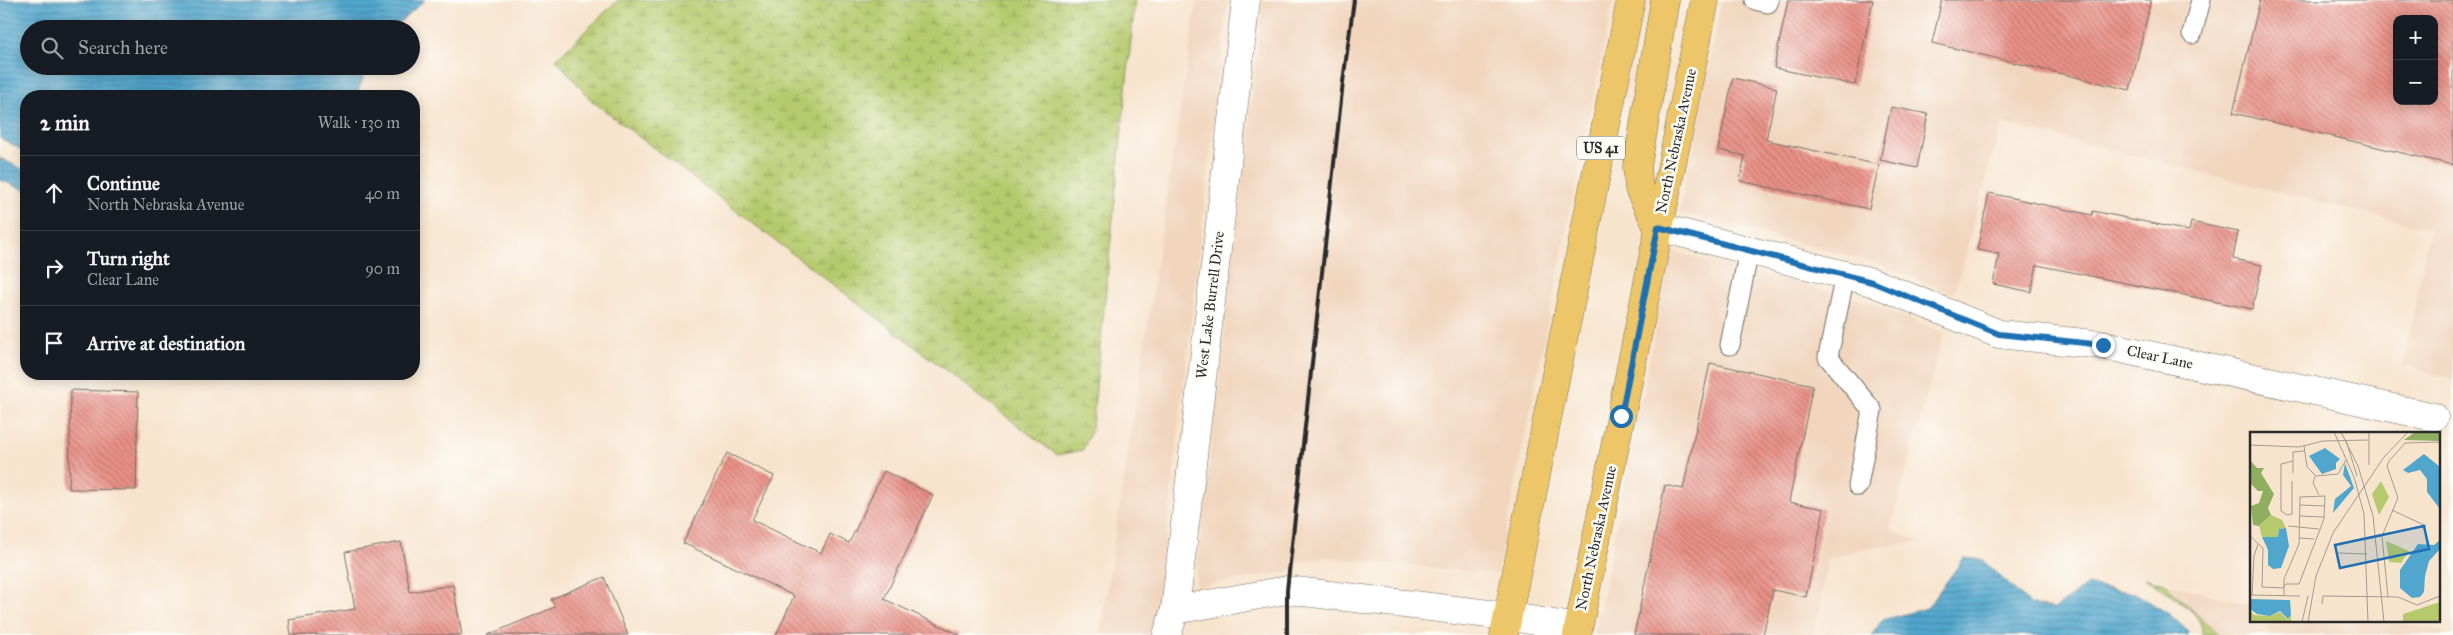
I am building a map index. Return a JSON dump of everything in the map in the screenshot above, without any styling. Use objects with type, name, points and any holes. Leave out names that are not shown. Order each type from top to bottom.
[{"type":"main road","name":"US 41","points":[[1505,625],[1631,0]]},
{"type":"main road","points":[[1658,227],[1639,189],[1637,167],[1654,75],[1665,0]]},
{"type":"main road","name":"North Nebraska Avenue","points":[[1577,632],[1705,0]]},
{"type":"street","name":"West Lake Burrell Drive","points":[[1246,0],[1171,623],[1287,590],[1505,625],[1577,632]]},
{"type":"street","name":"Clear Lane","points":[[1658,227],[1872,282],[1999,334],[2103,345],[2434,417]]},
{"type":"lane","points":[[1755,0],[1768,3],[1769,0]]},
{"type":"lane","points":[[2192,34],[2201,0]]},
{"type":"lane","points":[[1730,345],[1749,250]]},
{"type":"lane","points":[[1845,275],[1828,357],[1872,410],[1858,486]]},
{"type":"shaded area","points":[[1197,0],[1228,0],[1158,606],[1149,635],[1100,635]]},
{"type":"shaded area","points":[[1263,0],[1613,0],[1497,574],[1325,557],[1298,563],[1292,571],[1195,587]]},
{"type":"shaded area","points":[[1722,0],[2453,0],[2453,379],[2403,366],[2430,229],[2002,123],[1954,294],[1877,263],[1679,212]]},
{"type":"shaded area","points":[[1671,251],[1866,301],[1944,333],[1890,529],[1920,542],[1868,548],[1827,559],[1819,610],[1812,635],[1595,635]]},
{"type":"shaded area","points":[[2165,583],[2250,604],[2250,622],[2395,622],[2439,630],[2453,635],[2218,635]]},
{"type":"green space","points":[[618,0],[1135,0],[1092,428],[1083,450],[1057,455],[592,101],[556,59]]},
{"type":"green space","points":[[2144,578],[2165,583],[2218,635],[2202,635],[2202,627],[2190,610]]},
{"type":"water","points":[[0,0],[425,0],[402,20],[20,20],[20,75],[364,75],[358,90],[20,90],[20,149],[0,138]]},
{"type":"water","points":[[0,158],[20,168],[20,188],[0,180]]},
{"type":"water","points":[[1964,558],[1982,560],[2030,604],[2054,609],[2087,585],[2135,593],[2169,614],[2188,631],[2187,635],[1872,635],[1882,620],[1927,608]]},
{"type":"building","points":[[1788,0],[1873,0],[1855,85],[1774,68]]},
{"type":"building","points":[[1942,0],[2151,0],[2130,90],[1932,43]]},
{"type":"building","points":[[2260,0],[2453,0],[2453,165],[2233,113]]},
{"type":"building","points":[[1733,78],[1777,88],[1766,140],[1879,165],[1869,209],[1740,181],[1745,156],[1718,150]]},
{"type":"building","points":[[1891,107],[1928,114],[1917,168],[1880,160]]},
{"type":"building","points":[[1989,193],[2092,215],[2093,211],[2189,231],[2191,222],[2238,232],[2233,259],[2262,265],[2252,309],[2037,265],[2031,292],[1993,284],[1999,254],[1977,250]]},
{"type":"building","points":[[1710,363],[1813,385],[1789,502],[1824,509],[1806,597],[1773,590],[1763,635],[1634,635],[1665,485],[1683,489]]},
{"type":"building","points":[[71,390],[138,392],[136,490],[69,489]]},
{"type":"building","points":[[727,453],[774,476],[752,520],[821,553],[830,534],[849,543],[884,471],[933,495],[884,599],[960,635],[776,635],[794,596],[683,543]]},
{"type":"building","points":[[401,542],[410,592],[453,585],[462,635],[291,635],[289,620],[355,609],[345,552]]},
{"type":"building","points":[[604,577],[628,635],[488,635],[555,607],[551,599]]},
{"type":"railway","points":[[1287,635],[1287,590],[1343,82],[1354,0]]},
{"type":"route","points":[[1621,416],[1658,227],[1872,282],[1999,334],[2103,345]]}]
